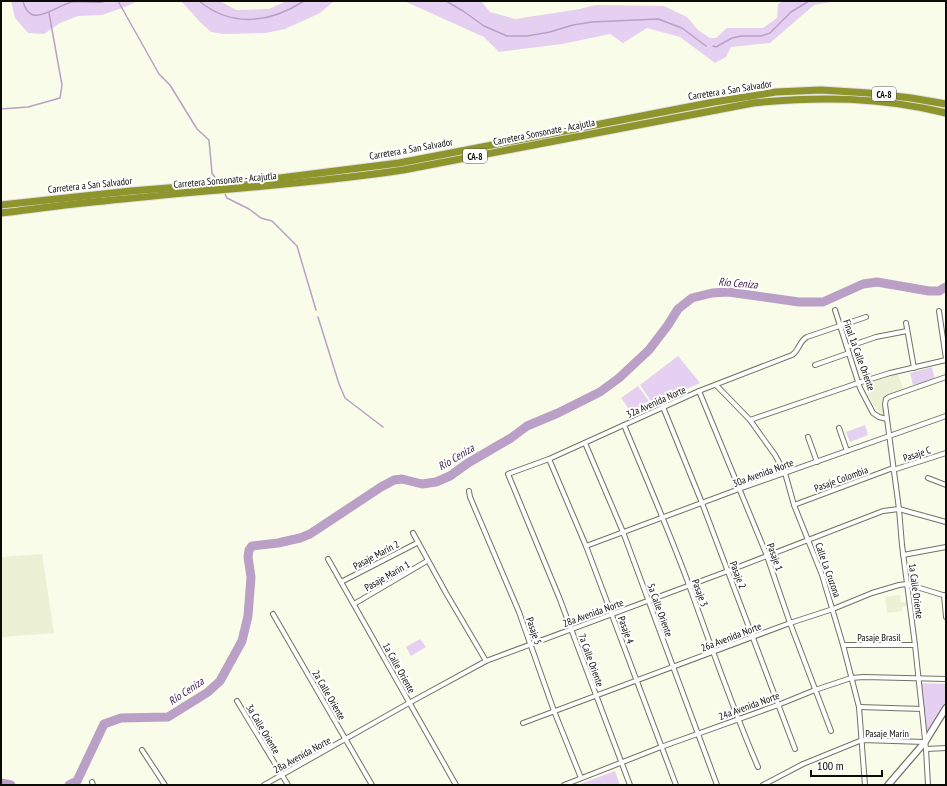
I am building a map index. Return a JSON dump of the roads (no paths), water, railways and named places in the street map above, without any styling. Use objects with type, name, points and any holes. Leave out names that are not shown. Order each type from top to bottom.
[{"type":"highway","name":"Carretera a San Salvador","points":[[1,205],[124,191],[256,181],[399,163],[742,96],[776,92],[821,90],[840,91],[896,95],[946,104]]},
{"type":"highway","name":"Carretera Sonsonate - Acajutla","points":[[1,213],[104,201],[298,184],[403,170],[753,102],[806,98],[859,99],[898,103],[946,113]]},
{"type":"street","name":"Final 1a Calle Oriente","points":[[835,310],[858,383],[873,412],[879,417],[887,419]]},
{"type":"street","points":[[750,420],[858,383],[946,360],[939,311]]},
{"type":"street","points":[[840,326],[866,317]]},
{"type":"street","points":[[906,323],[914,368]]},
{"type":"street","name":"32a Avenida Norte","points":[[508,474],[549,459],[699,391],[792,355],[798,350],[804,339],[840,326]]},
{"type":"street","points":[[847,347],[876,337],[907,330]]},
{"type":"street","points":[[815,365],[849,353]]},
{"type":"street","name":"1a Calle Oriente","points":[[928,785],[926,749],[915,645],[885,404],[886,399],[889,397],[946,377]]},
{"type":"street","name":"Calle La Cruzona","points":[[716,385],[750,420],[775,455],[785,473],[794,505],[822,575],[833,609],[859,707],[865,785]]},
{"type":"street","name":"Pasaje 1","points":[[699,391],[767,556],[790,623],[831,731]]},
{"type":"street","name":"Pasaje 2","points":[[663,407],[702,503],[795,750]]},
{"type":"street","name":"30a Avenida Norte","points":[[586,546],[739,489],[946,416]]},
{"type":"street","name":"Pasaje 3","points":[[624,425],[663,518],[689,585],[712,653],[737,719],[758,767]]},
{"type":"street","points":[[839,428],[847,451]]},
{"type":"street","points":[[808,437],[817,462]]},
{"type":"street","name":"5a Calle Oriente","points":[[585,443],[623,532],[717,785]]},
{"type":"street","name":"Pasaje C","points":[[893,469],[946,452]]},
{"type":"street","name":"Pasaje 4","points":[[549,459],[586,546],[676,785]]},
{"type":"street","name":"Pasaje Colombia","points":[[794,505],[893,469]]},
{"type":"street","name":"7a Calle Oriente","points":[[508,474],[559,597],[595,696],[630,785]]},
{"type":"street","points":[[928,478],[946,485]]},
{"type":"street","name":"Pasaje 5","points":[[469,491],[470,497],[519,612],[554,711],[581,778]]},
{"type":"street","name":"28a Avenida Norte","points":[[264,785],[486,661],[530,644],[612,615],[883,511],[899,509],[946,522]]},
{"type":"street","points":[[413,533],[417,543],[486,661]]},
{"type":"street","name":"Pasaje Marín 2","points":[[342,582],[417,543]]},
{"type":"street","points":[[903,555],[946,547]]},
{"type":"street","name":"1a Calle Oriente","points":[[328,559],[456,785]]},
{"type":"street","name":"Pasaje Marín 1","points":[[354,604],[428,561]]},
{"type":"street","name":"26a Avenida Norte","points":[[523,723],[790,623],[833,609],[872,593],[907,584],[945,595]]},
{"type":"street","points":[[945,595],[946,617]]},
{"type":"street","name":"2a Calle Oriente","points":[[273,614],[372,785]]},
{"type":"street","name":"Pasaje Brasil","points":[[843,645],[915,645]]},
{"type":"street","name":"24a Avenida Norte","points":[[564,785],[661,746],[851,678],[946,679]]},
{"type":"street","name":"3a Calle Oriente","points":[[237,701],[288,785]]},
{"type":"street","points":[[859,707],[922,709]]},
{"type":"street","points":[[888,785],[925,742],[946,708]]},
{"type":"street","name":"Pasaje Marín","points":[[763,785],[803,764],[862,740],[925,742]]},
{"type":"street","points":[[926,749],[946,748]]},
{"type":"street","points":[[142,750],[165,785]]},
{"type":"waterway","points":[[23,1],[26,10],[31,14],[37,15],[44,14],[72,2],[103,2]]},
{"type":"waterway","points":[[118,1],[159,74],[170,85],[197,129],[209,140],[212,173],[216,179]]},
{"type":"waterway","points":[[199,1],[212,10],[238,19],[265,18],[278,14],[304,1]]},
{"type":"waterway","points":[[446,1],[484,26],[507,36],[527,36],[592,22],[658,19],[682,28],[706,46]]},
{"type":"waterway","points":[[713,46],[716,47],[732,38],[741,36],[761,36],[770,33],[791,12],[809,1]]},
{"type":"waterway","points":[[1,109],[28,107],[60,98],[62,85],[49,13]]},
{"type":"waterway","points":[[225,194],[227,198],[249,209],[261,218],[272,221],[297,246],[316,310]]},
{"type":"waterway","name":"Río Ceniza","points":[[69,785],[77,781],[104,724],[121,718],[168,717],[208,692],[220,681],[242,641],[248,616],[251,577],[248,557],[249,550],[252,546],[278,543],[310,534],[394,480],[402,479],[422,484],[436,482],[450,476],[468,463],[511,438],[527,426],[558,413],[600,392],[619,378],[649,350],[678,309],[692,298],[712,293],[728,292],[799,302],[823,302],[863,284],[877,282],[929,291],[939,291],[946,287]]},
{"type":"waterway","points":[[318,317],[339,384],[345,398],[383,427]]},
{"type":"waterway","name":"Río Ceniza","points":[[1,783],[11,785]]}]
